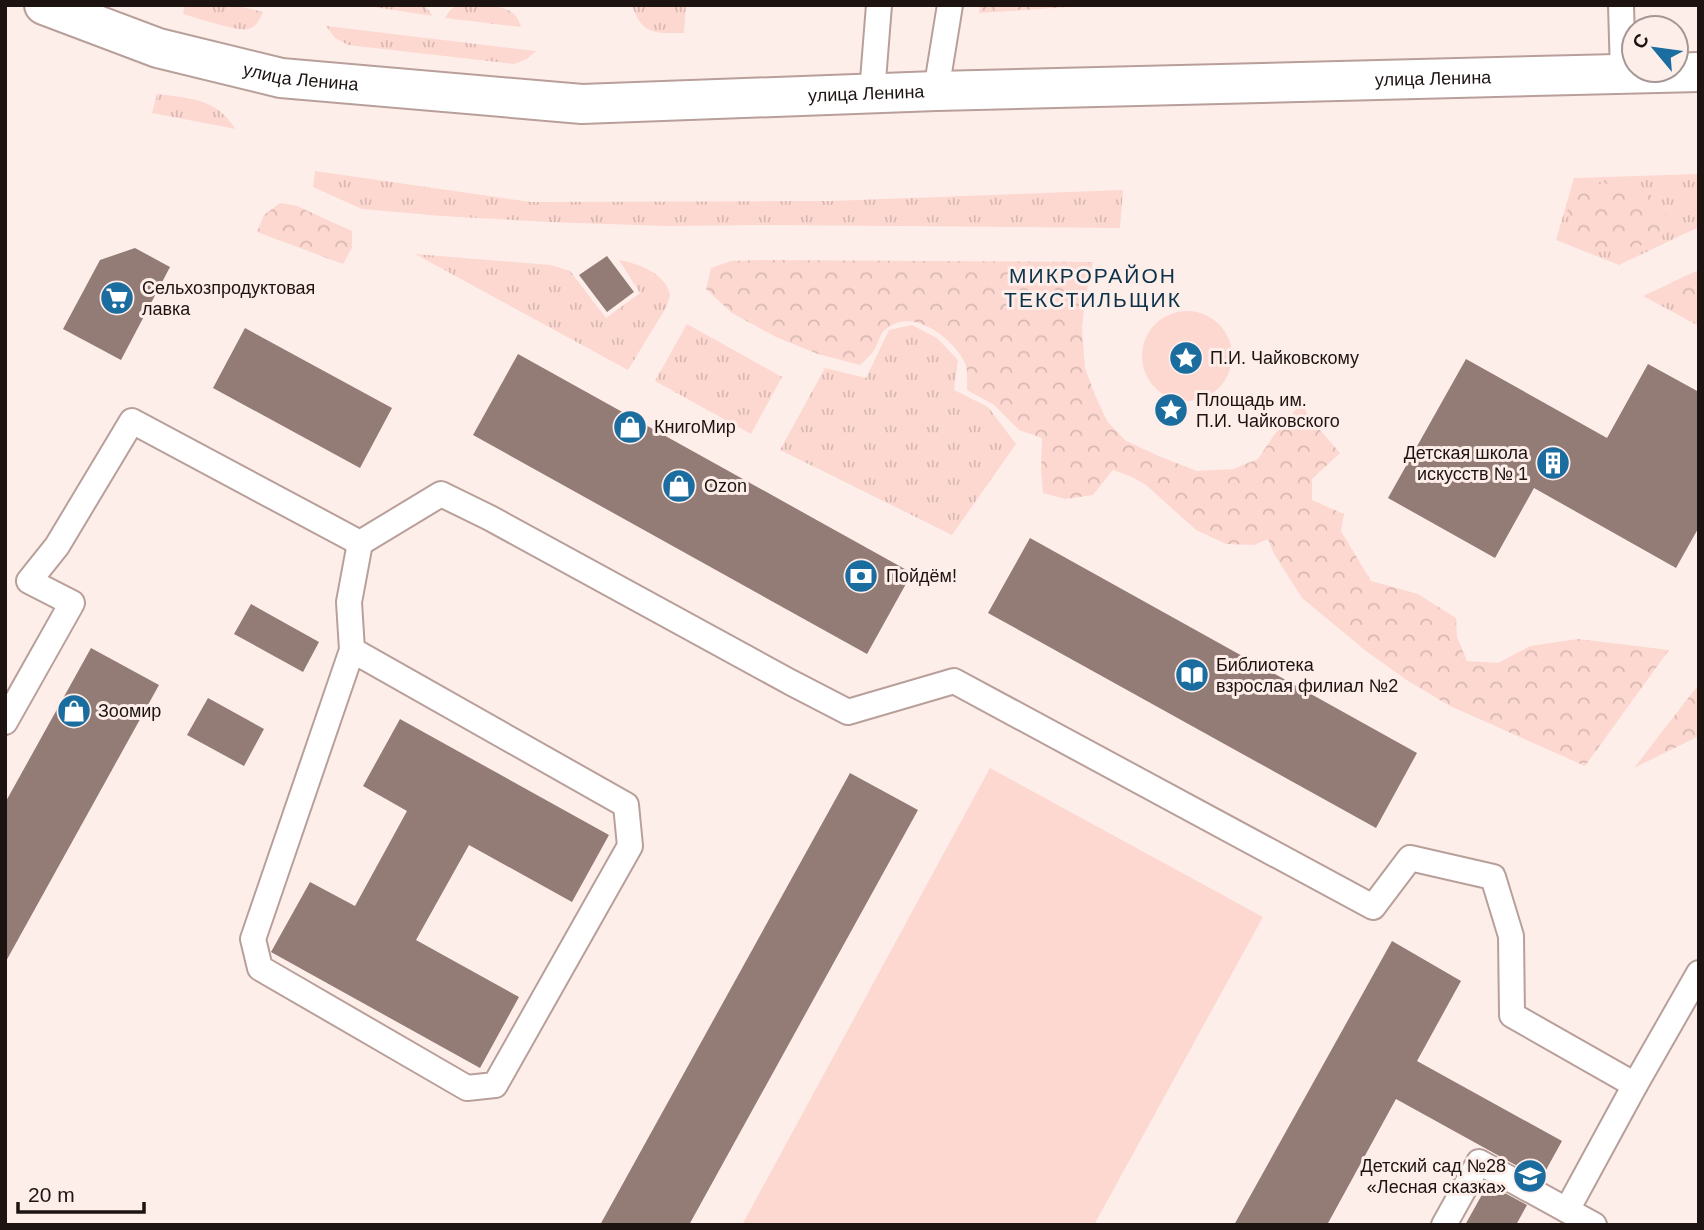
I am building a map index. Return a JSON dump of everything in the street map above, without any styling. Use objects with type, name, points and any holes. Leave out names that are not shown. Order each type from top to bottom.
[{"type":"street","name":"улица Ленина","points":[[44,5],[158,48],[281,78],[582,104],[936,91],[1620,74]]},
{"type":"lane","points":[[872,93],[878,5]]},
{"type":"lane","points":[[936,91],[950,5]]},
{"type":"lane","points":[[5,722],[72,603],[29,581],[57,546],[132,421],[360,543]]},
{"type":"lane","points":[[352,650],[626,805],[630,846],[495,1085],[467,1088],[260,968],[253,939],[352,650],[349,602],[360,543],[441,494],[848,712],[954,681],[1373,906],[1410,858],[1493,877],[1511,936],[1512,1015],[1635,1085]]},
{"type":"lane","points":[[1567,1210],[1699,973]]},
{"type":"lane","points":[[1444,1225],[1479,1162],[1594,1225]]},
{"type":"green space","points":[[185,5],[234,5],[263,12],[254,26],[244,29],[227,27],[183,14]]},
{"type":"green space","points":[[361,5],[424,5],[433,16]]},
{"type":"green space","points":[[457,5],[504,8],[512,12],[521,27],[445,18]]},
{"type":"green space","points":[[632,5],[686,5],[684,33],[651,31],[640,22]]},
{"type":"green space","points":[[980,5],[1100,5],[979,13]]},
{"type":"green space","points":[[326,26],[536,51],[527,59],[514,64],[348,45],[335,38]]},
{"type":"green space","points":[[157,94],[193,99],[211,105],[236,129],[152,113]]},
{"type":"green space","points":[[315,171],[531,202],[830,201],[1123,190],[1120,228],[665,226],[548,222],[362,209],[313,187]]},
{"type":"green space","points":[[1699,174],[1699,227],[1619,265],[1556,240],[1574,178]]},
{"type":"green space","points":[[1608,181],[1637,186],[1655,199],[1667,217],[1662,238],[1636,247],[1601,252],[1572,236],[1566,203],[1588,188]]},
{"type":"green space","points":[[280,203],[297,206],[352,231],[352,248],[343,264],[257,232],[264,215]]},
{"type":"green space","points":[[415,254],[551,265],[570,271],[606,318],[640,293],[619,260],[650,270],[663,281],[670,295],[667,306],[628,370]]},
{"type":"green space","points":[[731,261],[1093,262],[1082,328],[1085,368],[1107,421],[1126,441],[1197,471],[1233,469],[1258,459],[1301,403],[1312,421],[1340,453],[1312,479],[1312,500],[1344,514],[1341,531],[1371,581],[1418,594],[1456,618],[1457,637],[1467,661],[1498,663],[1530,646],[1578,639],[1669,650],[1585,766],[1450,706],[1366,651],[1302,598],[1274,554],[1268,539],[1254,545],[1226,544],[1196,530],[1146,485],[1113,470],[1093,495],[1065,499],[1043,493],[1042,438],[1019,430],[994,405],[967,390],[967,372],[960,355],[945,338],[925,325],[904,321],[894,324],[884,331],[875,349],[860,365],[818,354],[776,337],[732,313],[706,289],[711,268]]},
{"type":"green space","points":[[1699,270],[1699,326],[1643,296]]},
{"type":"green space","points":[[1699,270],[1699,319],[1670,283]]},
{"type":"green space","points":[[1187,311],[1204,315],[1219,324],[1228,339],[1232,356],[1228,373],[1219,388],[1204,397],[1187,401],[1170,397],[1155,388],[1146,373],[1142,356],[1146,339],[1155,324],[1170,315]]},
{"type":"green space","points":[[687,324],[782,377],[751,434],[655,381]]},
{"type":"green space","points":[[912,325],[937,338],[958,360],[954,390],[988,407],[1016,444],[952,535],[780,450],[825,368],[866,378],[889,330]]},
{"type":"green space","points":[[1699,684],[1699,736],[1634,768]]},
{"type":"green space","points":[[990,768],[1263,917],[1094,1225],[742,1225]]},
{"type":"building","name":"Сельхозпродуктовая лавка","points":[[135,248],[170,267],[121,360],[63,329],[100,260]]},
{"type":"building","points":[[607,256],[634,292],[607,312],[579,275]]},
{"type":"building","points":[[245,328],[392,408],[360,468],[213,388]]},
{"type":"building","points":[[518,354],[912,573],[867,654],[473,435]]},
{"type":"building","name":"Детская школа искусств № 1","points":[[1466,359],[1607,438],[1648,364],[1699,392],[1699,527],[1676,568],[1534,488],[1495,558],[1388,498]]},
{"type":"building","points":[[1030,538],[1417,753],[1376,828],[988,613]]},
{"type":"building","points":[[251,604],[319,642],[303,672],[234,634]]},
{"type":"building","points":[[91,648],[159,685],[5,963],[5,803]]},
{"type":"building","points":[[208,698],[264,729],[244,766],[187,735]]},
{"type":"building","points":[[400,719],[609,835],[572,902],[469,845],[416,940],[519,997],[480,1068],[271,952],[310,882],[355,906],[407,811],[363,786]]},
{"type":"building","points":[[850,773],[918,810],[689,1225],[600,1225]]},
{"type":"building","points":[[1392,941],[1461,981],[1417,1061],[1562,1141],[1541,1179],[1396,1099],[1327,1225],[1234,1225]]},
{"type":"building","points":[[1488,1184],[1527,1205],[1516,1225],[1465,1225]]},
{"type":"place","name":"Сельхозпродуктовая лавка","points":[[117,298]]},
{"type":"place","name":"П.И. Чайковскому","points":[[1186,358]]},
{"type":"place","name":"Площадь им. П.И. Чайковского","points":[[1171,410]]},
{"type":"place","name":"КнигоМир","points":[[630,427]]},
{"type":"place","name":"Детская школа искусств № 1","points":[[1553,463]]},
{"type":"place","name":"Ozon","points":[[679,486]]},
{"type":"place","name":"Пойдём!","points":[[861,576]]},
{"type":"place","name":"Библиотека взрослая филиал №2","points":[[1192,675]]},
{"type":"place","name":"Зоомир","points":[[74,711]]},
{"type":"place","name":"Детский сад №28 «Лесная сказка»","points":[[1530,1176]]},
{"type":"district","name":"МИКРОРАЙОН ТЕКСТИЛЬЩИК","points":[[1093,287]]}]
